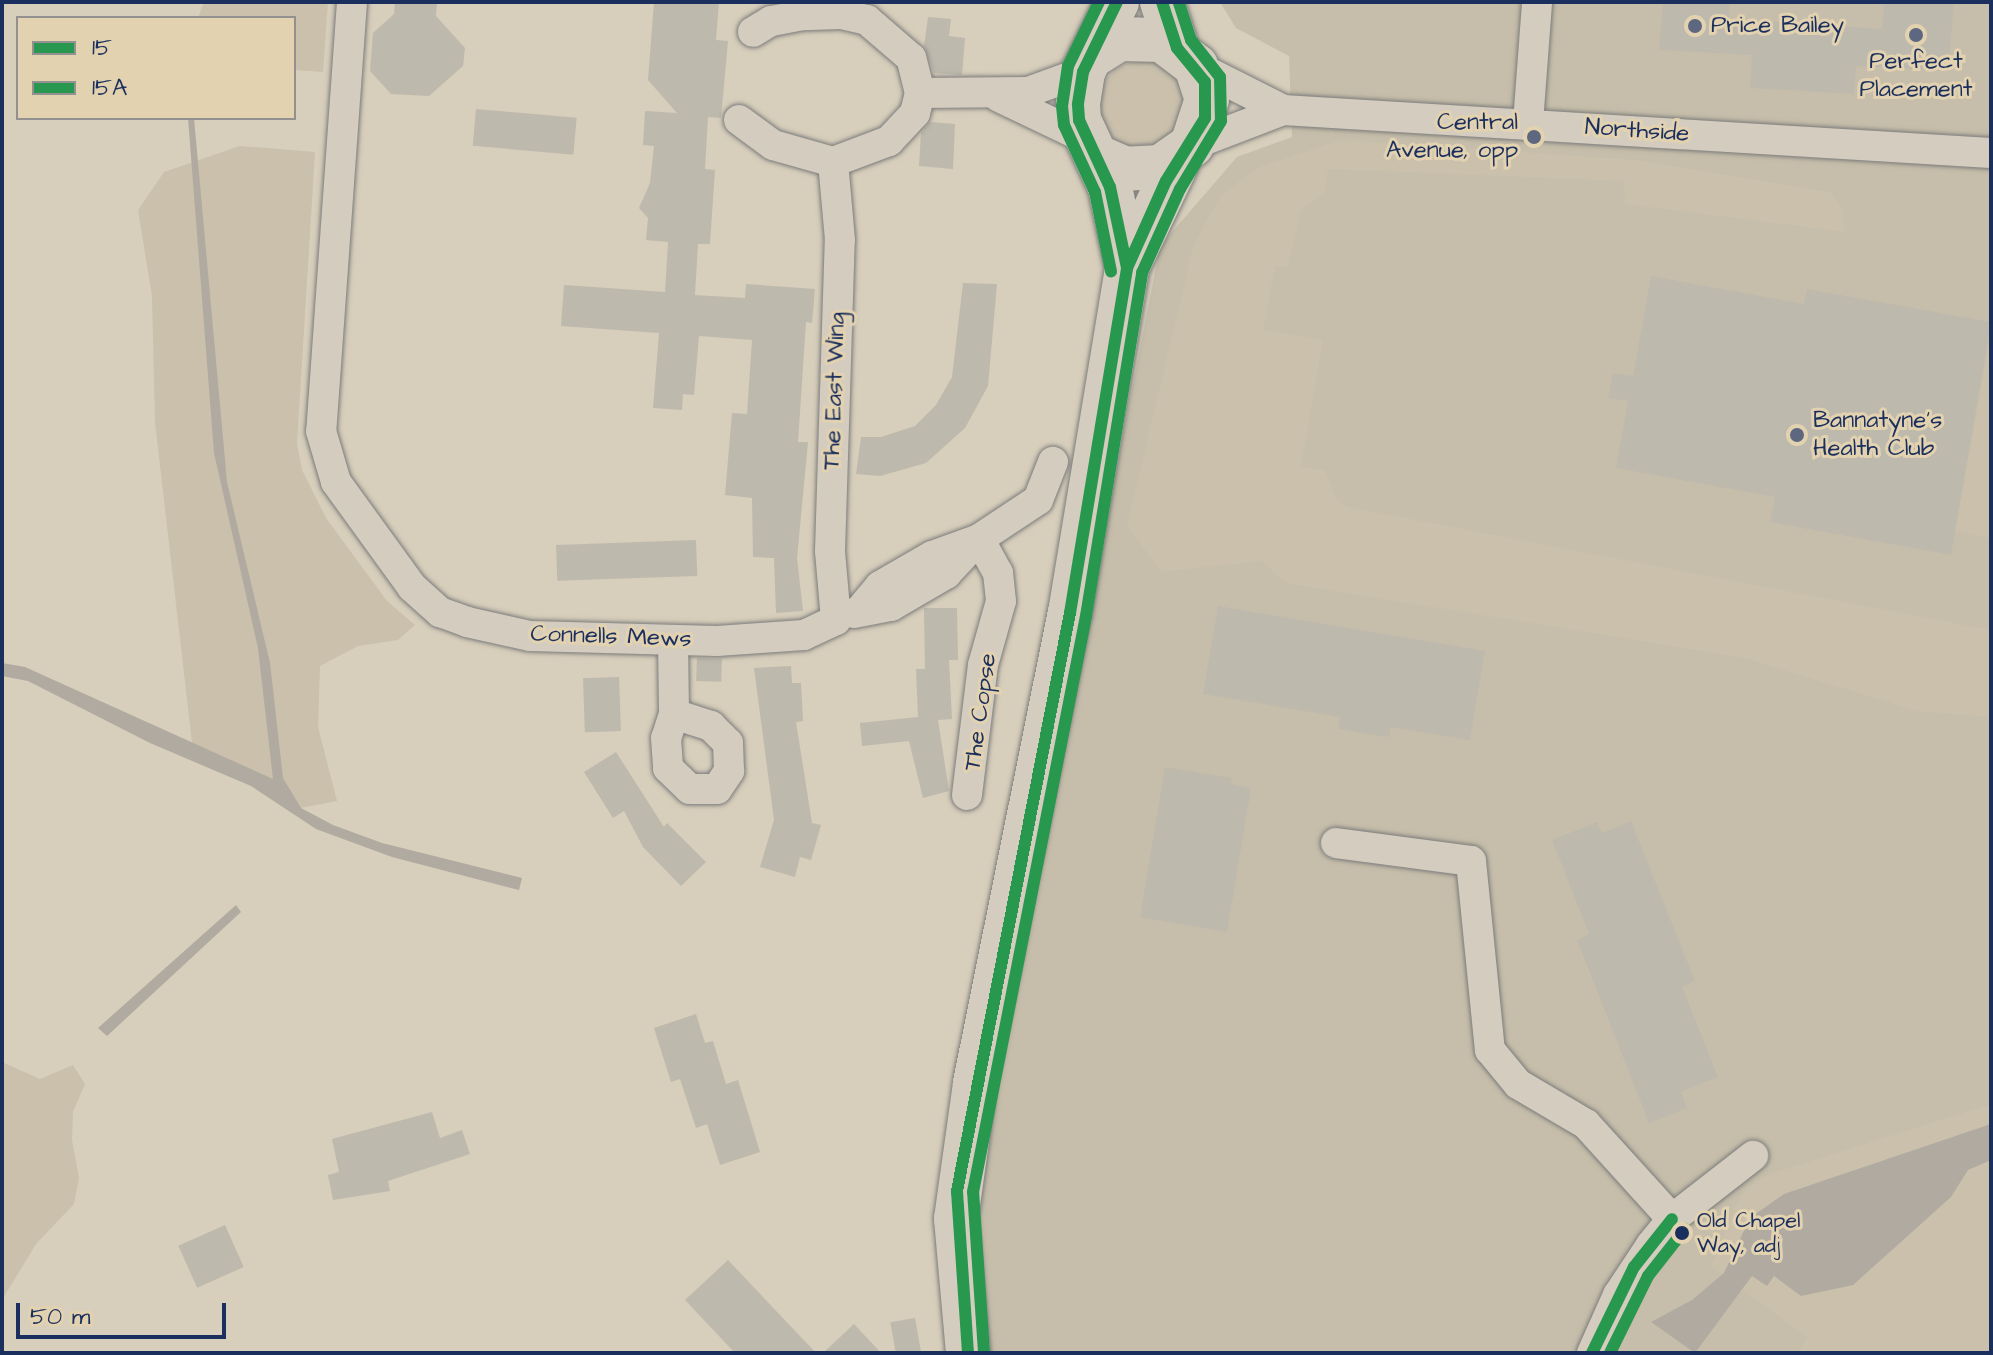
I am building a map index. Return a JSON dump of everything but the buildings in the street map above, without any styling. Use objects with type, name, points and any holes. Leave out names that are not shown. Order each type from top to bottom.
[{"type":"highway","points":[[1117,2],[1087,64],[1078,105],[1094,148],[1127,268]]},
{"type":"highway","points":[[968,1353],[957,1191],[1070,613],[1127,268],[1187,150],[1207,99],[1162,2]]},
{"type":"highway","points":[[1087,64],[1106,44],[1134,36],[1187,57]]},
{"type":"highway","points":[[1094,148],[1140,171],[1187,150]]},
{"type":"street","name":"Connells Mews","points":[[352,2],[321,431],[326,457],[350,504],[412,587],[440,612],[530,636],[717,641],[804,635],[848,615]]},
{"type":"street","points":[[1528,123],[1537,2]]},
{"type":"street","points":[[739,120],[773,145],[833,162],[889,141],[915,113],[920,93],[919,74],[897,41],[867,20],[840,8],[784,17],[753,32]]},
{"type":"street","name":"Northside","points":[[1187,57],[1283,110]]},
{"type":"street","points":[[920,93],[993,95],[1028,92],[1087,64]]},
{"type":"street","points":[[993,95],[1024,105],[1094,148]]},
{"type":"street","name":"Northside","points":[[1187,150],[1283,110],[1991,153]]},
{"type":"street","name":"The East Wing","points":[[833,162],[840,240],[830,551],[848,615]]},
{"type":"street","points":[[848,615],[891,606],[946,574],[979,539],[1038,500],[1053,462]]},
{"type":"street","name":"The Copse","points":[[967,795],[983,665],[1001,601],[998,573],[979,539]]},
{"type":"street","points":[[673,640],[674,714]]},
{"type":"street","points":[[1336,843],[1471,861],[1490,1050],[1518,1084],[1586,1124],[1672,1219]]},
{"type":"street","points":[[1592,1353],[1634,1267],[1672,1219],[1753,1156]]},
{"type":"shaded area","points":[[204,2],[328,2],[323,72],[296,70],[296,16],[199,16]]},
{"type":"shaded area","points":[[1220,2],[1991,2],[1991,1353],[986,1353],[978,1184],[1160,246],[1237,157],[1292,137],[1289,56],[1236,28]]},
{"type":"shaded area","points":[[1133,61],[1151,61],[1167,68],[1179,80],[1186,96],[1186,114],[1179,130],[1167,142],[1151,149],[1133,149],[1117,142],[1105,130],[1098,114],[1098,96],[1105,80],[1117,68]]},
{"type":"shaded area","points":[[188,120],[194,120],[227,482],[270,663],[283,778],[301,808],[333,825],[382,843],[522,878],[519,890],[392,857],[316,829],[251,786],[150,743],[28,681],[2,676],[2,663],[25,667],[273,779],[258,648],[214,453]]},
{"type":"shaded area","points":[[1342,140],[1637,160],[1830,192],[1841,207],[1845,232],[1625,204],[1624,181],[1328,169],[1325,191],[1301,210],[1288,267],[1275,266],[1263,330],[1323,340],[1301,467],[1325,470],[1336,499],[1348,507],[1991,630],[1991,717],[1917,711],[1745,658],[1286,583],[1261,561],[1161,572],[1127,525],[1194,244],[1221,195],[1260,167]]},
{"type":"shaded area","points":[[240,146],[315,152],[297,444],[302,470],[326,518],[387,601],[415,625],[398,640],[358,646],[320,666],[318,727],[337,801],[295,809],[193,751],[155,422],[152,296],[138,210],[164,172]]},
{"type":"shaded area","points":[[1991,333],[1991,538],[1955,531]]},
{"type":"shaded area","points":[[236,905],[241,912],[107,1036],[98,1028]]},
{"type":"shaded area","points":[[2,1062],[40,1079],[73,1065],[85,1084],[73,1112],[72,1140],[79,1178],[74,1204],[36,1244],[2,1300]]},
{"type":"shaded area","points":[[1991,1104],[1991,1353],[1796,1353],[1808,1338],[1711,1266],[1736,1205],[1746,1189],[1767,1175]]},
{"type":"shaded area","points":[[1991,1124],[1991,1160],[1968,1170],[1951,1197],[1853,1285],[1801,1296],[1774,1276],[1767,1286],[1752,1276],[1695,1353],[1651,1322],[1692,1300],[1724,1273],[1750,1218],[1784,1194]]},
{"type":"transit line","name":"15A","points":[[1099,2],[1068,66],[1062,106],[1064,125],[1095,192],[1111,271]]},
{"type":"transit line","name":"15","points":[[1117,2],[1083,72],[1078,105],[1079,120],[1110,187],[1127,268]]},
{"type":"transit line","name":"15","points":[[968,1353],[957,1191],[1070,613],[1127,268],[1166,181],[1205,118],[1205,82],[1177,48],[1162,2]]},
{"type":"transit line","name":"15A","points":[[984,1352],[973,1192],[1086,616],[1142,273],[1180,189],[1221,121],[1220,77],[1191,40],[1179,2]]},
{"type":"transit line","name":"15","points":[[1592,1353],[1634,1267],[1672,1219]]},
{"type":"transit line","name":"15A","points":[[1610,1353],[1648,1276],[1685,1229]]},
{"type":"place","name":"Price Bailey","points":[[1695,26]]},
{"type":"place","name":"Perfect Placement","points":[[1916,35]]},
{"type":"place","name":"Central Avenue, opp","points":[[1534,137]]},
{"type":"place","name":"Bannatyne's Health Club","points":[[1797,435]]},
{"type":"place","name":"Old Chapel Way, adj","points":[[1682,1233]]}]
